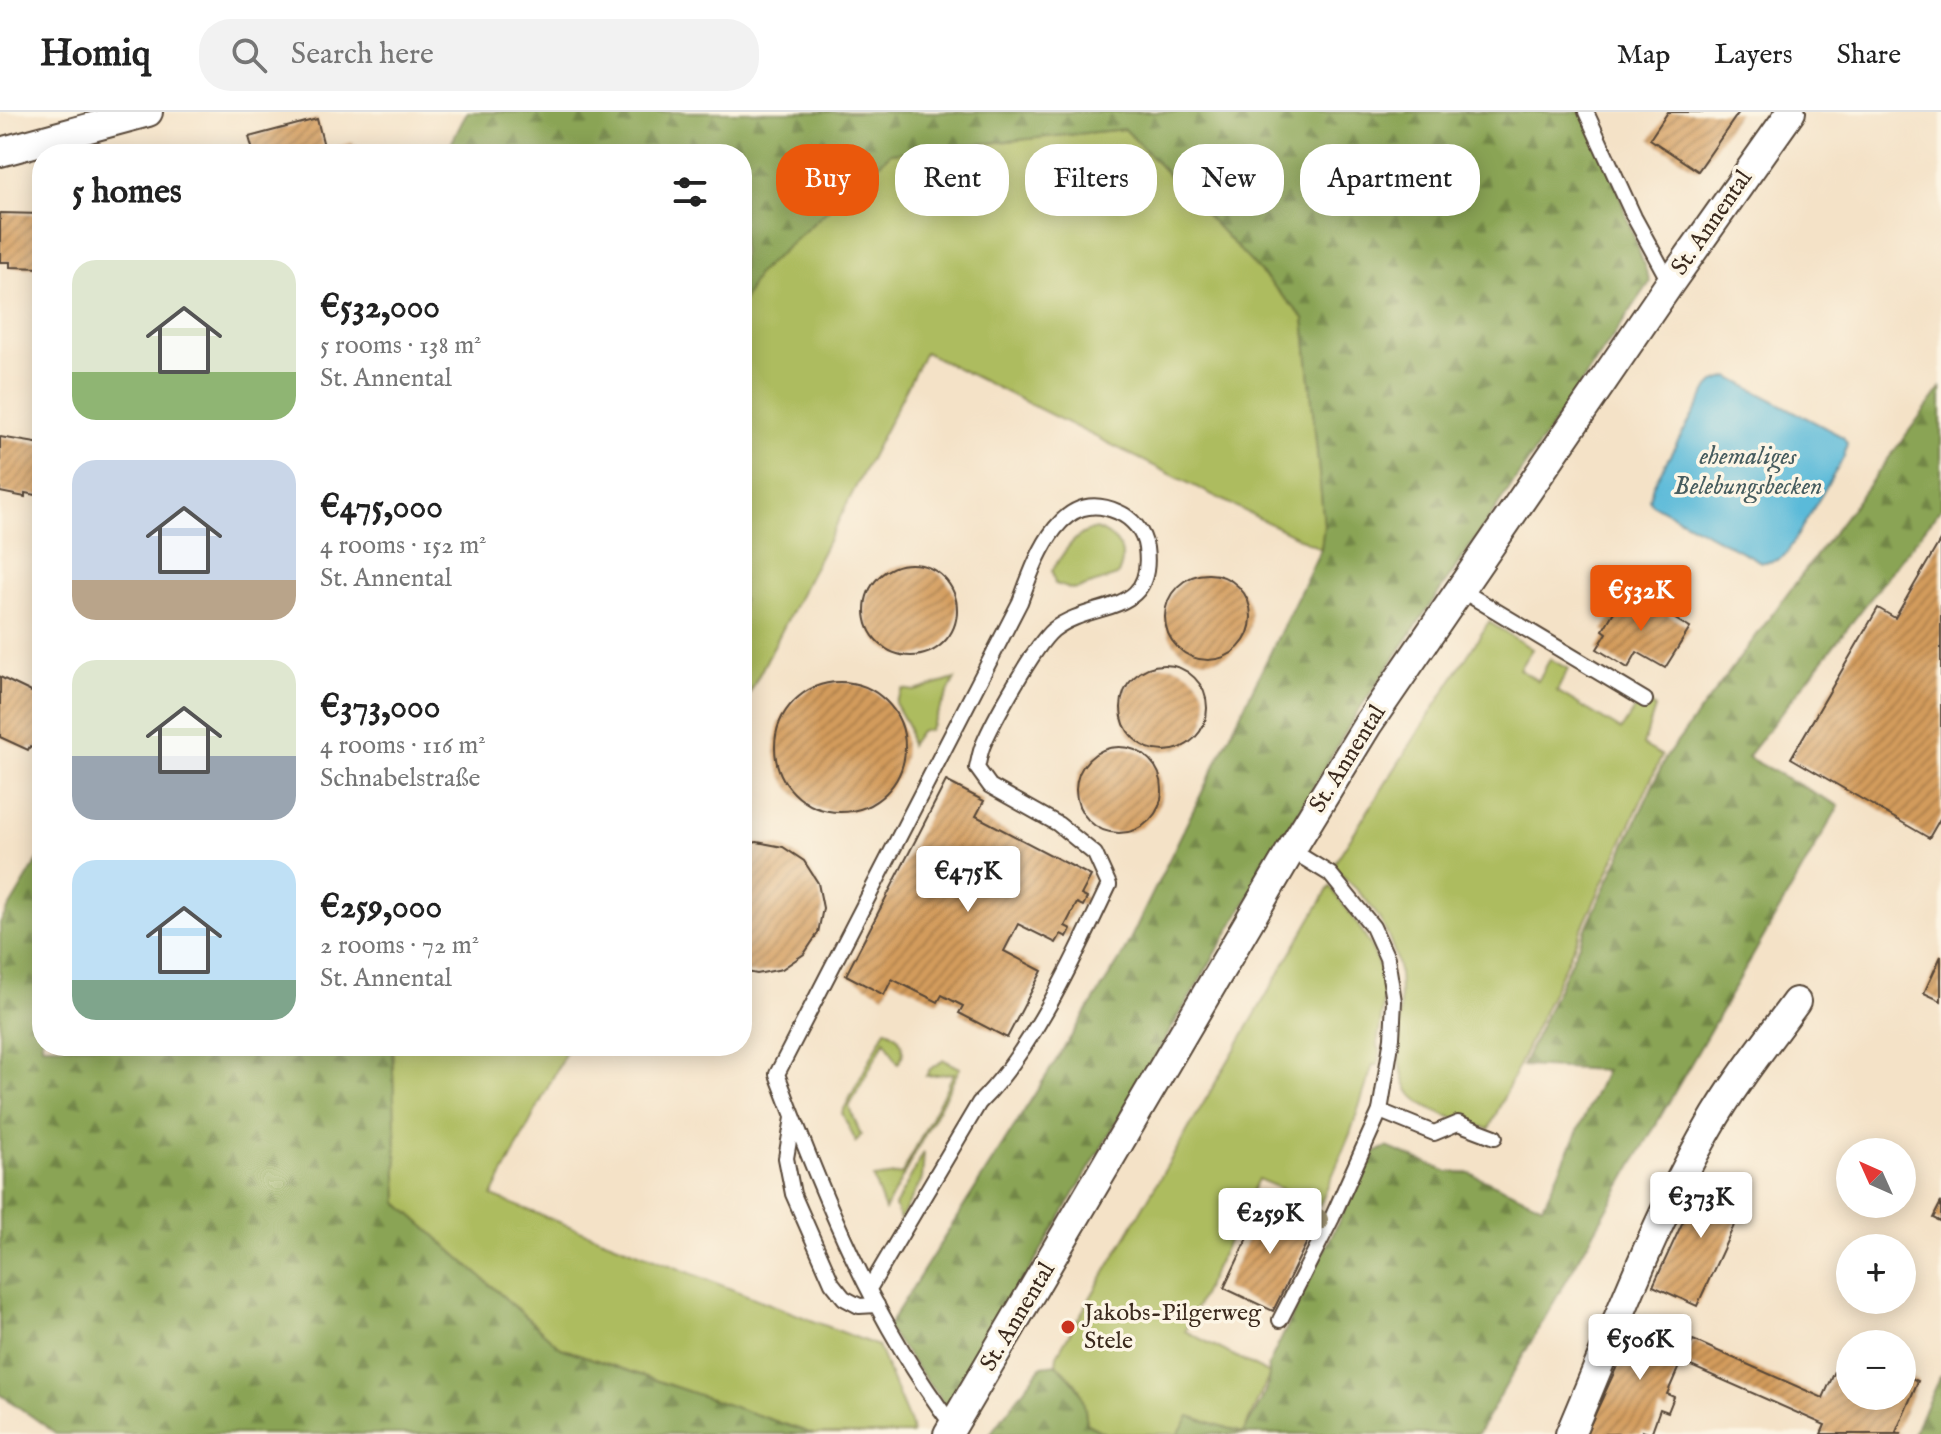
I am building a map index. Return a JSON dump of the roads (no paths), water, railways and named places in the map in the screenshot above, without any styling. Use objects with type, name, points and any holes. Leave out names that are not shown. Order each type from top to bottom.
[{"type":"street","points":[[0,152],[148,112]]},
{"type":"street","name":"St. Annental","points":[[951,1430],[1368,724],[1791,112]]},
{"type":"street","points":[[1570,1434],[1672,1196],[1709,1126],[1796,1002]]},
{"type":"lane","points":[[1586,112],[1634,217],[1670,283]]},
{"type":"lane","points":[[869,1289],[979,1103],[1003,1079],[1040,1018],[1109,885],[1095,854],[1058,824],[990,786],[977,768],[983,746],[1039,645],[1054,629],[1095,610],[1116,606],[1136,595],[1143,584],[1149,567],[1145,540],[1128,517],[1115,510],[1097,507],[1076,510],[1061,520],[1046,541],[1020,602],[777,1074],[811,1163],[886,1327],[951,1430]]},
{"type":"lane","points":[[1461,590],[1645,700]]},
{"type":"lane","points":[[1280,1320],[1332,1218],[1380,1111],[1392,1038],[1394,1001],[1387,958],[1373,927],[1330,874],[1291,850]]},
{"type":"lane","points":[[1380,1111],[1434,1133],[1458,1123],[1495,1137]]},
{"type":"lane","points":[[794,1117],[786,1158],[793,1194],[832,1283],[844,1298],[859,1306],[877,1305]]},
{"type":"water","name":"ehemaliges Belebungsbecken","points":[[1729,377],[1843,437],[1847,443],[1844,457],[1787,553],[1775,560],[1761,562],[1652,504],[1649,499],[1653,485],[1709,387]]},
{"type":"place","name":"Jakobs-Pilgerweg Stele","points":[[1068,1327]]}]
